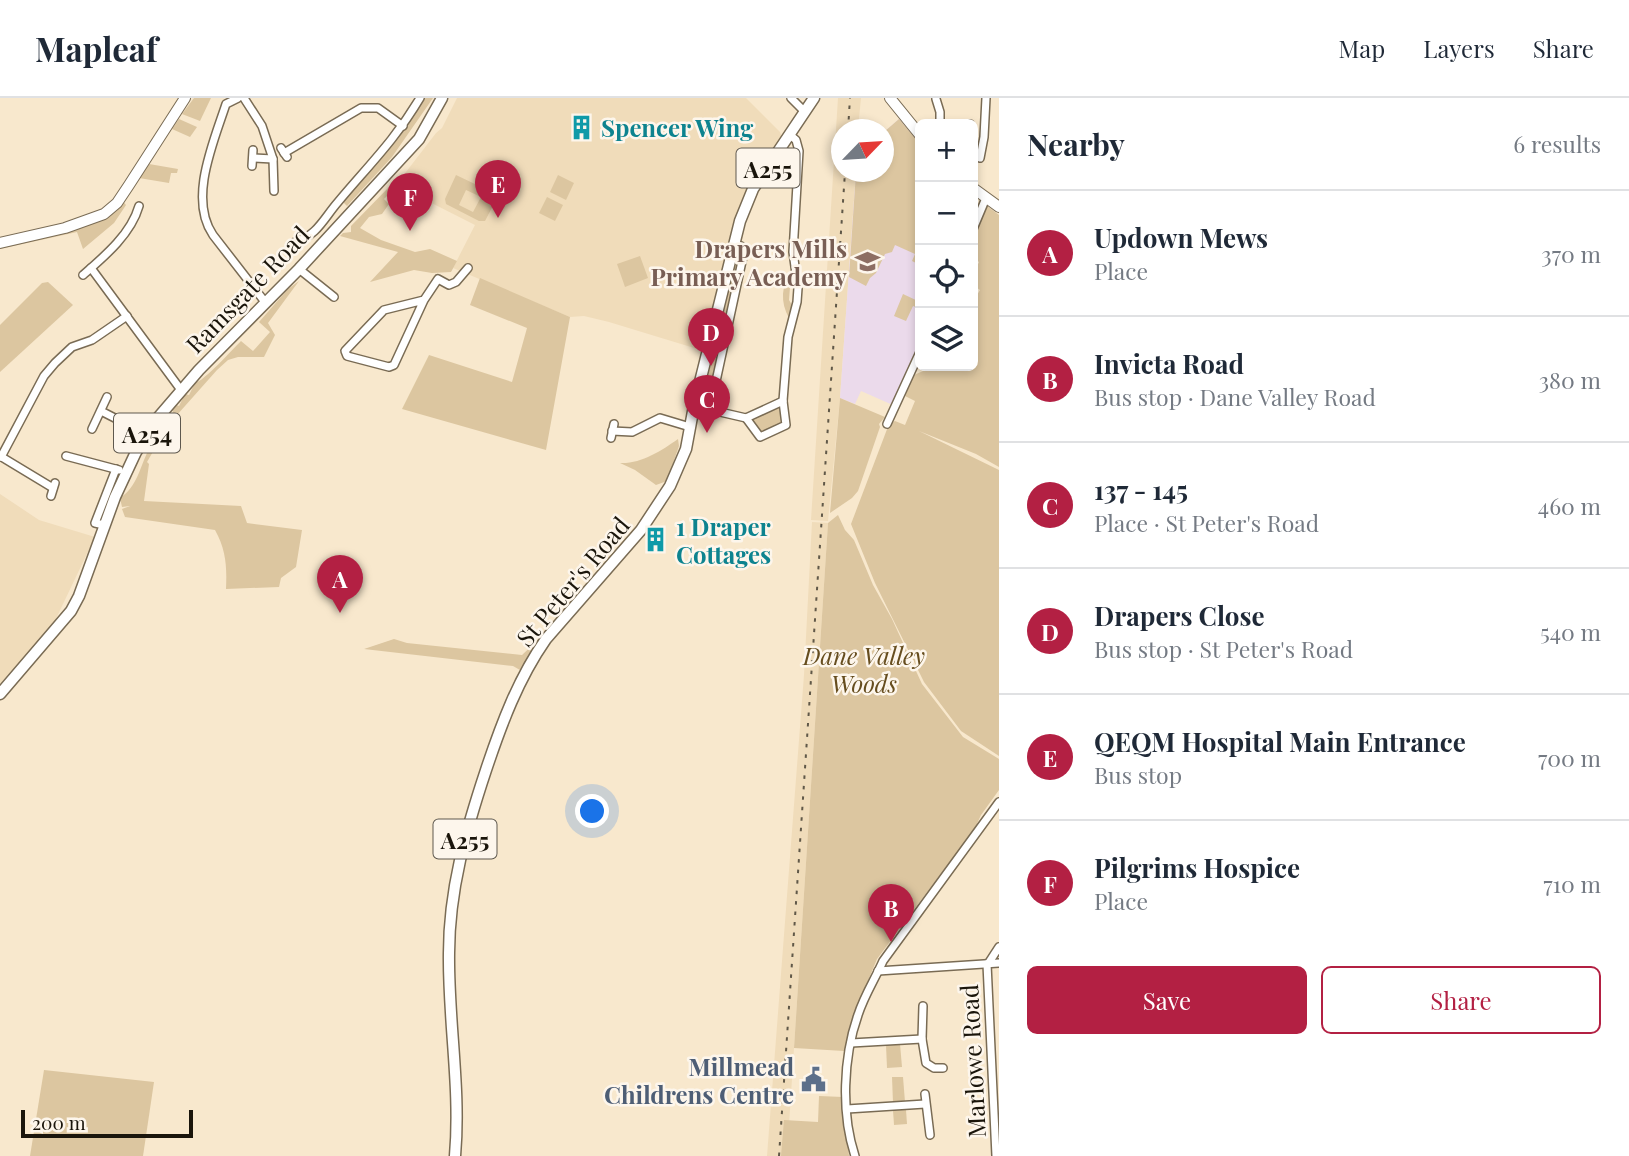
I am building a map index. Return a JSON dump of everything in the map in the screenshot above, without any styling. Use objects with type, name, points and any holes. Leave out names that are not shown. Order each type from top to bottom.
[{"type":"main road","name":"Ramsgate Road","points":[[0,694],[71,611],[79,596],[121,471],[146,434],[181,390],[299,269],[419,139],[442,98]]},
{"type":"main road","name":"St Peter's Road","points":[[455,1156],[456,1102],[449,926],[455,882],[481,784],[508,710],[533,658],[546,639],[624,551],[657,508],[679,468],[686,449],[694,406],[740,221],[753,189],[814,98]]},
{"type":"street","points":[[0,243],[65,228],[104,214],[117,203],[186,98]]},
{"type":"street","points":[[238,98],[226,104],[208,157],[204,183],[206,225],[265,302]]},
{"type":"street","points":[[244,98],[262,126],[274,159],[274,191]]},
{"type":"street","points":[[299,242],[325,221],[388,146],[420,98]]},
{"type":"street","points":[[790,98],[805,112]]},
{"type":"street","points":[[890,98],[915,129]]},
{"type":"street","points":[[978,152],[985,125],[986,98]]},
{"type":"street","points":[[936,99],[940,119]]},
{"type":"street","points":[[284,153],[361,108],[378,108],[403,126]]},
{"type":"street","points":[[978,124],[985,125]]},
{"type":"street","points":[[746,418],[760,438],[783,428],[786,422],[783,401],[788,337],[798,288],[793,252],[799,151],[796,140],[790,135]]},
{"type":"street","points":[[253,158],[274,159]]},
{"type":"street","points":[[978,192],[999,206]]},
{"type":"street","points":[[978,217],[986,198]]},
{"type":"street","points":[[83,275],[122,237],[136,216],[139,205]]},
{"type":"street","name":"St Peter's Road","points":[[710,409],[744,251],[735,244]]},
{"type":"street","points":[[91,268],[181,390]]},
{"type":"street","points":[[424,300],[384,310],[345,351],[347,356],[388,367],[394,365],[424,300],[438,279],[449,285],[456,282],[468,268]]},
{"type":"street","points":[[299,269],[334,297]]},
{"type":"street","points":[[53,489],[1,456],[44,376],[55,363],[72,347],[92,340],[127,316]]},
{"type":"street","points":[[887,424],[915,363]]},
{"type":"street","points":[[92,429],[107,397]]},
{"type":"street","points":[[694,406],[746,418],[783,401]]},
{"type":"street","points":[[101,411],[146,434]]},
{"type":"street","points":[[612,431],[632,432],[660,418],[690,427]]},
{"type":"street","points":[[66,456],[121,471]]},
{"type":"street","points":[[855,1156],[847,1109],[846,1082],[850,1043],[857,1017],[883,961],[999,802]]},
{"type":"street","points":[[987,964],[999,947]]},
{"type":"street","points":[[878,971],[999,963]]},
{"type":"street","name":"Marlowe Road","points":[[987,964],[996,1156]]},
{"type":"street","points":[[923,1006],[922,1039],[926,1063],[929,1067],[943,1068]]},
{"type":"street","points":[[850,1043],[922,1039]]},
{"type":"street","points":[[925,1094],[929,1135]]},
{"type":"street","points":[[847,1109],[925,1104]]},
{"type":"shaded area","points":[[457,98],[746,98],[780,132],[782,137],[743,198],[704,351],[609,322],[584,316],[570,317],[453,268],[475,225],[396,185],[442,128]]},
{"type":"shaded area","points":[[838,98],[861,98],[859,119],[837,119]]},
{"type":"shaded area","name":"Drapers Mills Primary Academy","points":[[899,119],[915,138],[915,356],[895,406],[861,391],[855,404],[840,398],[855,182],[894,182],[894,123]]},
{"type":"shaded area","points":[[833,182],[855,182],[828,521],[811,520]]},
{"type":"shaded area","points":[[0,494],[39,520],[95,537],[52,627],[0,684]]},
{"type":"shaded area","points":[[812,522],[828,523],[787,1156],[767,1156],[804,675]]},
{"type":"green space","points":[[194,98],[211,98],[200,121],[182,114]]},
{"type":"green space","points":[[423,98],[433,98],[392,157],[347,206],[344,198],[405,128]]},
{"type":"green space","points":[[179,119],[197,127],[190,137],[172,129]]},
{"type":"green space","points":[[899,119],[915,138],[915,254],[895,245],[892,252],[885,254],[866,286],[849,277],[855,182],[894,182],[894,123]]},
{"type":"green space","points":[[149,164],[178,169],[177,173],[171,173],[169,183],[139,178]]},
{"type":"green space","points":[[456,175],[496,194],[497,198],[485,221],[479,221],[446,204],[445,199]],"holes":[[[466,190],[481,197],[473,212],[459,205]]]},
{"type":"green space","points":[[558,175],[574,183],[566,200],[550,192]]},
{"type":"green space","points":[[388,188],[392,191],[384,199],[389,204],[382,214],[369,217],[360,228],[381,240],[415,252],[430,249],[457,261],[451,272],[414,270],[370,282],[398,252],[340,236],[351,232],[351,226]]},
{"type":"green space","points":[[547,197],[563,205],[555,221],[539,213]]},
{"type":"green space","points":[[122,200],[126,205],[114,223],[83,249],[77,232],[0,249],[0,245],[77,227]]},
{"type":"green space","points":[[987,206],[999,215],[999,467],[976,454],[919,431],[999,470],[999,756],[961,731],[924,682],[875,583],[851,524],[889,424],[895,421],[905,425],[915,401],[905,396],[914,375],[923,371],[978,371],[978,225],[984,207]]},
{"type":"green space","points":[[739,250],[741,251],[706,406],[701,404]]},
{"type":"green space","points":[[640,256],[648,278],[625,287],[617,264]]},
{"type":"green space","points":[[792,271],[794,284],[790,287],[789,300],[792,305],[789,318],[783,294]]},
{"type":"green space","points":[[480,278],[570,317],[546,450],[402,409],[429,355],[512,382],[527,328],[470,305]]},
{"type":"green space","points":[[299,281],[268,323],[275,335],[264,357],[238,357],[228,360],[169,424],[147,462],[149,464],[144,501],[241,506],[247,523],[302,530],[296,567],[281,578],[279,587],[226,589],[225,558],[215,530],[125,517],[122,509],[130,506],[122,507],[120,498],[134,483],[159,433],[162,421],[168,419],[173,412],[174,404],[179,406],[195,383],[241,341],[253,351],[270,332],[259,322],[288,289]]},
{"type":"green space","points":[[48,282],[73,305],[0,372],[0,325],[42,283]]},
{"type":"green space","points":[[903,294],[915,300],[915,307],[913,306],[906,321],[894,316]]},
{"type":"green space","points":[[840,398],[885,417],[879,424],[858,491],[830,513]]},
{"type":"green space","points":[[779,407],[783,423],[761,435],[751,419]]},
{"type":"green space","points":[[678,439],[679,446],[667,481],[656,485],[620,463],[643,459]]},
{"type":"green space","name":"Dane Valley Woods","points":[[838,515],[845,530],[854,540],[922,684],[963,737],[999,759],[999,790],[975,828],[877,959],[862,995],[844,1053],[794,1048],[828,523]]},
{"type":"green space","points":[[541,637],[525,669],[520,670],[513,666],[364,649],[394,639],[407,643],[522,655]]},
{"type":"green space","points":[[900,1044],[902,1067],[887,1068],[886,1045]]},
{"type":"green space","points":[[44,1070],[154,1082],[143,1156],[30,1156]]},
{"type":"green space","points":[[892,1077],[903,1077],[905,1102],[893,1103]]},
{"type":"green space","points":[[819,1096],[843,1097],[849,1156],[781,1156],[784,1120],[818,1122]]},
{"type":"green space","points":[[893,1110],[906,1110],[907,1124],[894,1125]]},
{"type":"railway","points":[[849,119],[850,98]]},
{"type":"railway","points":[[779,1156],[844,182]]},
{"type":"place","name":"Spencer Wing","points":[[581,127]]},
{"type":"place","name":"QEQM Hospital Main Entrance","points":[[498,218]]},
{"type":"place","name":"Pilgrims Hospice","points":[[410,231]]},
{"type":"place","name":"Drapers Mills Primary Academy","points":[[867,262]]},
{"type":"place","name":"Drapers Close","points":[[711,366]]},
{"type":"place","name":"137 - 145","points":[[707,433]]},
{"type":"place","name":"1 Draper Cottages","points":[[656,540]]},
{"type":"place","name":"Updown Mews","points":[[340,613]]},
{"type":"place","name":"Invicta Road","points":[[891,942]]},
{"type":"place","name":"Millmead Childrens Centre","points":[[814,1080]]}]
